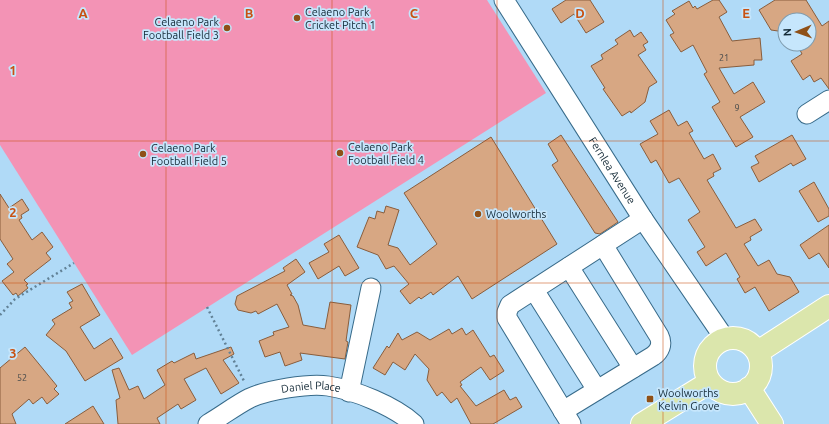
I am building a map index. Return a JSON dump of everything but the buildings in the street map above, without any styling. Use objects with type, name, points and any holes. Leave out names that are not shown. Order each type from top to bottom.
[{"type":"main road","points":[[758,352],[829,306]]},
{"type":"main road","points":[[734,338],[744,340],[752,345],[758,352],[761,364],[759,376],[749,388],[742,392],[724,392],[710,382],[705,366],[707,357],[717,343],[724,339],[734,338]]},
{"type":"main road","points":[[642,424],[710,382]]},
{"type":"main road","points":[[749,388],[772,424]]},
{"type":"street","name":"Fernlea Avenue","points":[[504,0],[643,219],[724,339]]},
{"type":"street","points":[[808,114],[829,100]]},
{"type":"street","points":[[603,245],[661,340],[660,348],[656,354],[597,390],[567,418],[507,318],[507,312],[510,305],[643,219]]},
{"type":"street","points":[[569,267],[633,368]]},
{"type":"street","points":[[349,392],[371,288]]},
{"type":"street","points":[[534,290],[597,390]]},
{"type":"street","name":"Daniel Place","points":[[208,424],[252,398],[293,387],[328,385],[365,396],[398,413],[414,424]]},
{"type":"path","points":[[0,315],[15,299],[74,263]]},
{"type":"path","points":[[207,307],[252,398]]},
{"type":"shaded area","points":[[0,0],[487,0],[546,93],[132,355],[0,145]]},
{"type":"place","name":"Celaeno Park Cricket Pitch 1","points":[[297,18]]},
{"type":"place","name":"Celaeno Park Football Field 3","points":[[227,28]]},
{"type":"place","name":"Celaeno Park Football Field 4","points":[[340,153]]},
{"type":"place","name":"Celaeno Park Football Field 5","points":[[143,154]]},
{"type":"place","name":"Woolworths","points":[[478,214]]},
{"type":"place","name":"Woolworths Kelvin Grove","points":[[650,399]]}]
